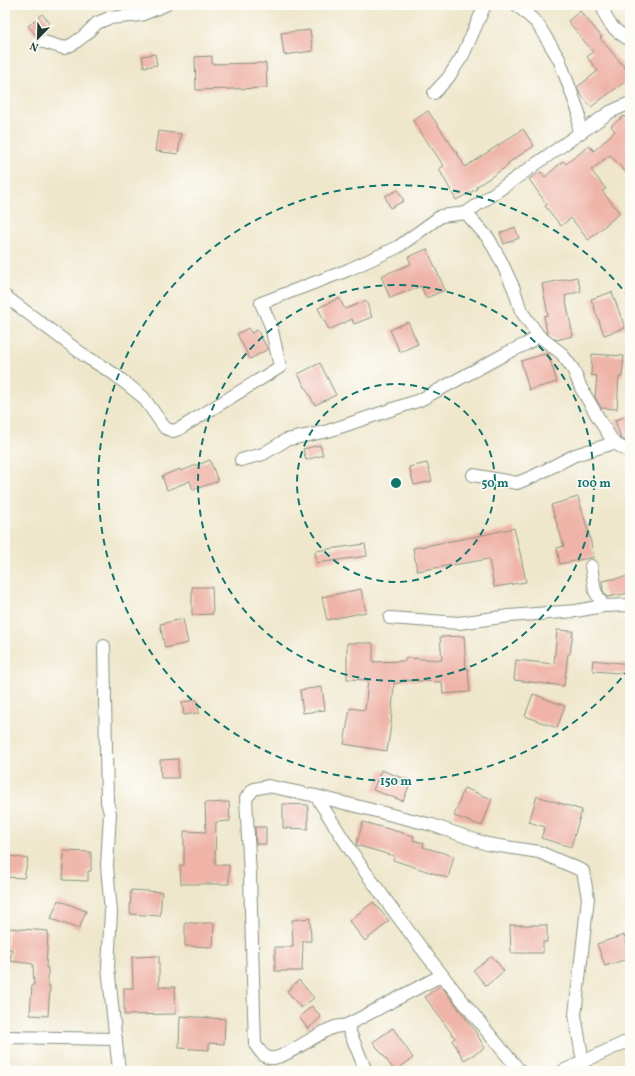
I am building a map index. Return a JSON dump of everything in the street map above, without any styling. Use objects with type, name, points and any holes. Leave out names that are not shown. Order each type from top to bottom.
[{"type":"street","points":[[44,42],[64,48],[73,44],[85,35],[97,23],[109,18],[141,14],[165,5]]},
{"type":"street","points":[[434,93],[448,78],[464,55],[485,5]]},
{"type":"street","points":[[517,5],[537,23],[559,59],[579,113],[578,134]]},
{"type":"street","points":[[602,5],[604,13],[617,33],[630,40]]},
{"type":"street","points":[[5,296],[85,356],[114,374],[137,392],[143,397],[165,428],[173,431],[179,429],[280,367],[271,326],[262,303],[348,270],[398,247],[441,216],[466,213],[610,112],[630,103]]},
{"type":"street","points":[[466,213],[489,239],[514,289],[521,311],[539,336],[561,353],[573,369],[581,388],[614,443],[630,452]]},
{"type":"street","points":[[241,460],[263,454],[286,440],[328,431],[420,400],[539,336]]},
{"type":"street","points":[[473,475],[517,483],[575,455],[614,443]]},
{"type":"street","points":[[591,566],[595,591],[603,606]]},
{"type":"street","points":[[390,618],[459,623],[509,616],[576,611],[603,606],[630,605]]},
{"type":"street","points":[[104,646],[107,802],[110,813],[107,866],[111,912],[108,967],[119,1071]]},
{"type":"street","points":[[442,975],[347,1025],[334,1027],[304,1043],[281,1058],[270,1058],[262,1054],[255,1044],[246,798],[254,789],[268,786],[316,796],[432,825],[487,844],[539,852],[583,871],[588,898],[575,1015],[583,1062]]},
{"type":"street","points":[[316,796],[363,869],[416,942],[520,1071]]},
{"type":"street","points":[[347,1025],[366,1071]]},
{"type":"street","points":[[5,1037],[116,1039]]},
{"type":"street","points":[[563,1071],[630,1040]]},
{"type":"building","points":[[580,11],[630,74],[630,78],[591,107],[579,92],[577,87],[598,71],[587,57],[593,52],[568,21]]},
{"type":"building","points":[[42,14],[50,23],[36,35],[28,26]]},
{"type":"building","points":[[310,30],[313,51],[284,55],[281,33]]},
{"type":"building","points":[[155,54],[157,65],[144,67],[142,56]]},
{"type":"building","points":[[212,56],[212,64],[266,63],[267,88],[196,90],[195,57]]},
{"type":"building","points":[[428,111],[465,167],[523,129],[534,146],[476,187],[477,189],[456,200],[439,169],[444,166],[413,121]]},
{"type":"building","points":[[624,116],[630,124],[630,177],[610,155],[591,170],[606,189],[602,191],[620,213],[588,240],[571,218],[561,226],[545,206],[547,205],[529,179],[541,172],[545,177],[563,161],[566,164],[589,146],[594,151],[615,131],[611,126]]},
{"type":"building","points":[[158,131],[181,134],[178,154],[155,151]]},
{"type":"building","points":[[398,190],[404,201],[390,208],[385,196]]},
{"type":"building","points":[[515,227],[519,238],[504,244],[500,233]]},
{"type":"building","points":[[427,249],[445,290],[426,298],[421,286],[390,298],[381,276],[411,264],[408,257]]},
{"type":"building","points":[[577,277],[581,291],[565,296],[573,336],[556,340],[547,333],[544,316],[548,315],[542,284]]},
{"type":"building","points":[[612,292],[625,328],[604,335],[591,299]]},
{"type":"building","points":[[339,298],[345,309],[366,301],[372,317],[354,324],[352,319],[329,330],[318,308]]},
{"type":"building","points":[[408,322],[418,344],[400,352],[390,330]]},
{"type":"building","points":[[248,328],[251,333],[257,330],[268,349],[250,359],[237,334]]},
{"type":"building","points":[[548,353],[557,382],[529,390],[521,361]]},
{"type":"building","points":[[592,354],[624,356],[622,377],[619,377],[617,409],[601,408],[595,397],[597,376],[591,375]]},
{"type":"building","points":[[320,363],[336,395],[315,405],[298,374]]},
{"type":"building","points":[[630,415],[630,443],[621,439],[615,420]]},
{"type":"building","points":[[320,445],[323,455],[306,460],[303,449]]},
{"type":"building","points":[[210,460],[218,481],[193,490],[190,481],[167,490],[162,476],[180,469],[181,471]]},
{"type":"building","points":[[427,463],[432,481],[414,485],[409,467]]},
{"type":"building","points":[[578,497],[594,557],[560,564],[557,548],[564,546],[551,505]]},
{"type":"building","points":[[514,528],[526,582],[494,587],[489,559],[417,571],[413,548]]},
{"type":"building","points":[[365,544],[367,556],[317,563],[315,551]]},
{"type":"building","points":[[630,576],[630,593],[607,597],[603,591],[602,581]]},
{"type":"building","points":[[192,587],[212,587],[213,614],[192,615]]},
{"type":"building","points":[[361,589],[366,612],[327,620],[322,597]]},
{"type":"building","points":[[183,619],[188,643],[165,648],[160,624]]},
{"type":"building","points":[[557,630],[573,631],[570,654],[568,654],[564,686],[514,680],[516,660],[554,664]]},
{"type":"building","points":[[464,636],[466,669],[468,669],[470,692],[443,694],[442,682],[401,680],[401,683],[394,683],[391,725],[387,751],[344,744],[350,708],[365,710],[368,680],[347,679],[347,643],[373,643],[373,662],[405,661],[406,658],[442,660],[440,637]]},
{"type":"building","points":[[593,660],[630,664],[630,674],[594,671],[592,669]]},
{"type":"building","points":[[322,687],[325,710],[303,713],[300,690]]},
{"type":"building","points":[[533,694],[565,706],[557,728],[525,716]]},
{"type":"building","points":[[197,700],[199,713],[184,715],[182,702]]},
{"type":"building","points":[[178,759],[178,778],[161,778],[160,760]]},
{"type":"building","points":[[381,770],[411,781],[403,801],[373,790]]},
{"type":"building","points":[[464,788],[492,799],[482,826],[454,816]]},
{"type":"building","points":[[537,796],[582,810],[571,847],[541,838],[545,827],[529,822]]},
{"type":"building","points":[[229,802],[230,821],[216,822],[215,865],[229,865],[229,884],[181,884],[180,865],[184,865],[184,831],[206,832],[205,803]]},
{"type":"building","points":[[283,804],[308,805],[308,829],[283,828]]},
{"type":"building","points":[[363,822],[414,836],[413,840],[424,843],[423,847],[454,856],[448,878],[393,860],[394,856],[356,845]]},
{"type":"building","points":[[255,827],[266,827],[266,844],[256,844]]},
{"type":"building","points":[[64,851],[91,852],[91,871],[88,871],[88,881],[63,880]]},
{"type":"building","points":[[5,855],[28,859],[24,878],[5,877]]},
{"type":"building","points":[[131,890],[162,892],[160,916],[130,914]]},
{"type":"building","points":[[58,900],[86,911],[79,929],[51,919]]},
{"type":"building","points":[[373,902],[389,921],[365,941],[349,921]]},
{"type":"building","points":[[310,918],[311,941],[303,941],[302,971],[275,971],[275,947],[293,947],[292,920]]},
{"type":"building","points":[[185,923],[214,923],[213,947],[185,946]]},
{"type":"building","points":[[510,925],[547,925],[547,942],[543,942],[543,953],[511,953]]},
{"type":"building","points":[[9,928],[48,931],[46,968],[48,968],[48,986],[50,986],[48,1016],[30,1015],[32,985],[34,985],[33,964],[10,961],[12,949],[7,949]]},
{"type":"building","points":[[624,935],[630,952],[630,958],[605,966],[597,944]]},
{"type":"building","points":[[159,956],[159,987],[175,987],[176,1014],[124,1015],[124,988],[133,988],[132,957]]},
{"type":"building","points":[[492,956],[504,971],[486,986],[473,970]]},
{"type":"building","points":[[299,980],[314,998],[301,1008],[287,991]]},
{"type":"building","points":[[441,985],[475,1031],[485,1048],[464,1060],[452,1040],[455,1038],[425,997]]},
{"type":"building","points":[[312,1006],[321,1017],[308,1029],[299,1017]]},
{"type":"building","points":[[180,1016],[225,1019],[224,1044],[209,1043],[209,1050],[179,1048]]},
{"type":"building","points":[[393,1028],[413,1058],[395,1071],[373,1042]]}]
